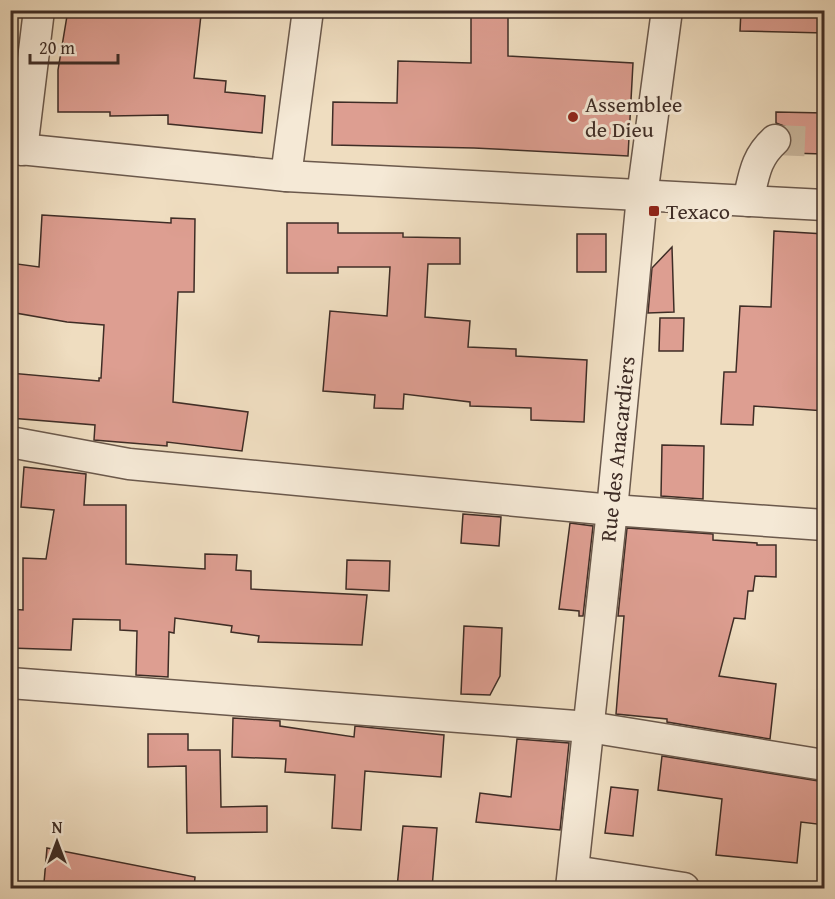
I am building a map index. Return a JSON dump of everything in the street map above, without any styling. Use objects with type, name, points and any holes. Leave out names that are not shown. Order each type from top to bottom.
[{"type":"street","points":[[39,10],[16,149],[286,176],[825,205]]},
{"type":"street","points":[[286,176],[308,10]]},
{"type":"street","name":"Rue des Anacardiers","points":[[573,880],[642,196],[667,10]]},
{"type":"street","points":[[748,201],[757,161],[775,140]]},
{"type":"street","points":[[10,442],[129,464],[612,510],[825,525]]},
{"type":"street","points":[[10,683],[589,727],[825,765]]},
{"type":"street","points":[[573,880],[684,888]]},
{"type":"building","points":[[68,10],[158,10],[201,15],[194,78],[226,81],[225,92],[265,96],[262,133],[168,124],[168,115],[110,116],[110,112],[58,112],[58,70]]},
{"type":"building","points":[[471,10],[508,10],[508,56],[633,63],[628,156],[474,148],[332,145],[333,102],[397,103],[398,61],[471,63]]},
{"type":"building","points":[[741,10],[825,10],[825,33],[740,31]]},
{"type":"building","points":[[776,112],[825,113],[825,154],[787,153],[792,136],[787,127],[776,123]]},
{"type":"building","points":[[42,215],[171,223],[171,218],[195,219],[194,292],[178,292],[173,402],[248,412],[242,451],[167,442],[167,446],[94,440],[95,425],[10,418],[10,373],[99,381],[101,378],[104,325],[67,322],[10,312],[10,263],[39,267]]},
{"type":"building","points":[[287,223],[338,223],[338,233],[403,233],[403,237],[460,238],[460,264],[428,264],[425,317],[470,321],[468,347],[516,349],[516,356],[587,360],[584,422],[531,420],[531,408],[470,406],[470,402],[404,394],[403,409],[374,408],[375,395],[323,391],[330,311],[387,316],[390,267],[338,267],[338,273],[287,273]]},
{"type":"building","points":[[774,231],[825,234],[825,411],[754,406],[753,425],[721,424],[724,372],[736,372],[740,306],[771,307]]},
{"type":"building","points":[[577,234],[606,234],[606,272],[577,272]]},
{"type":"building","points":[[672,247],[674,312],[648,313],[652,268]]},
{"type":"building","points":[[660,318],[684,318],[683,351],[659,351]]},
{"type":"building","points":[[662,445],[704,446],[703,499],[661,496]]},
{"type":"building","points":[[24,467],[86,474],[84,505],[126,505],[126,564],[205,569],[205,554],[237,555],[236,570],[251,571],[251,589],[367,595],[362,645],[258,642],[259,636],[231,632],[232,626],[175,618],[174,633],[169,632],[168,677],[136,675],[137,631],[120,630],[120,620],[73,619],[71,650],[10,648],[10,609],[23,610],[23,558],[46,559],[54,510],[21,507]]},
{"type":"building","points":[[463,514],[501,517],[499,546],[461,543]]},
{"type":"building","points":[[570,523],[593,526],[583,616],[579,616],[579,611],[559,609]]},
{"type":"building","points":[[627,528],[713,534],[713,540],[776,545],[776,577],[755,576],[753,591],[748,591],[745,619],[734,618],[719,676],[776,684],[770,739],[667,722],[667,719],[616,714],[624,616],[618,616]]},
{"type":"building","points":[[347,560],[390,561],[389,591],[346,589]]},
{"type":"building","points":[[464,626],[502,628],[500,676],[490,695],[461,694]]},
{"type":"building","points":[[233,718],[280,721],[280,726],[354,737],[355,726],[444,735],[441,777],[365,771],[361,830],[332,828],[335,775],[285,772],[286,759],[232,757]]},
{"type":"building","points":[[148,734],[188,734],[188,750],[220,750],[221,807],[267,806],[267,832],[187,833],[186,766],[148,767]]},
{"type":"building","points":[[517,739],[569,743],[560,830],[476,822],[480,793],[511,797]]},
{"type":"building","points":[[662,756],[825,782],[825,825],[801,822],[797,863],[716,855],[722,799],[658,790]]},
{"type":"building","points":[[611,787],[638,790],[633,836],[605,833]]},
{"type":"building","points":[[403,826],[437,828],[432,888],[397,888]]},
{"type":"building","points":[[47,848],[195,877],[194,888],[67,888],[44,883]]},
{"type":"tunnel","points":[[775,140],[824,142]]},
{"type":"place","name":"Assemblee de Dieu","points":[[573,117]]},
{"type":"place","name":"Texaco","points":[[654,211]]}]
